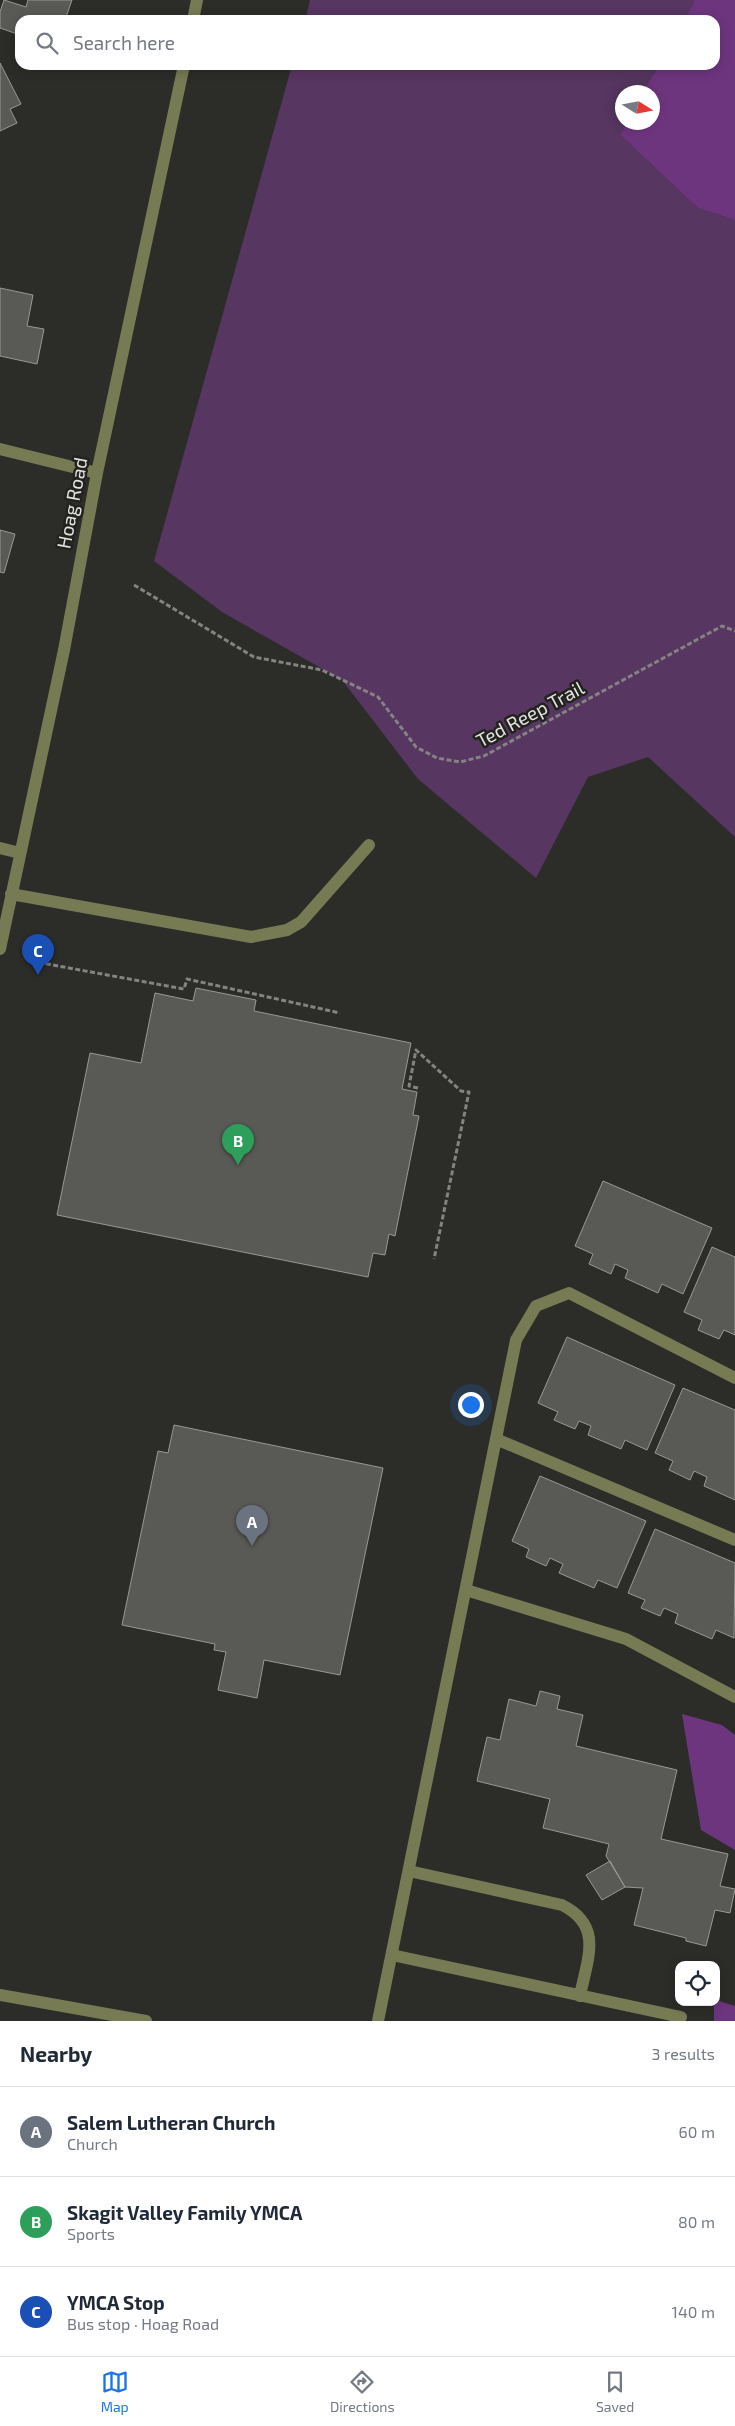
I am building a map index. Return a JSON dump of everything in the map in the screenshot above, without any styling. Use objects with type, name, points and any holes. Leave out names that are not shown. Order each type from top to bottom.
[{"type":"street","points":[[194,15],[197,0]]},
{"type":"street","name":"Hoag Road","points":[[0,949],[64,650],[97,473],[183,70]]},
{"type":"street","points":[[0,449],[97,473]]},
{"type":"street","points":[[11,894],[251,937],[287,930],[301,922],[369,845]]},
{"type":"street","points":[[0,848],[20,853]]},
{"type":"street","points":[[378,2021],[516,1340],[536,1306],[569,1294],[735,1378]]},
{"type":"street","points":[[496,1438],[735,1540]]},
{"type":"street","points":[[466,1590],[626,1639],[735,1697]]},
{"type":"street","points":[[409,1871],[562,1905],[575,1911],[586,1923],[591,1940],[580,1996]]},
{"type":"street","points":[[392,1955],[682,2017]]},
{"type":"street","points":[[0,1995],[146,2021]]},
{"type":"path","name":"Ted Reep Trail","points":[[134,584],[254,657],[322,670],[378,697],[416,747],[437,758],[460,762],[484,756],[722,626],[735,631]]},
{"type":"path","points":[[31,961],[184,990],[187,979],[340,1013]]},
{"type":"path","points":[[418,1088],[409,1086],[416,1050],[461,1091],[470,1092],[434,1259]]},
{"type":"shaded area","points":[[310,0],[695,0],[687,15],[306,15]]},
{"type":"shaded area","points":[[695,0],[735,0],[735,220],[698,208],[620,135],[623,130],[660,130],[660,85],[647,85],[656,70],[720,70],[720,15],[687,15]]},
{"type":"shaded area","points":[[291,70],[656,70],[647,85],[615,85],[615,130],[623,130],[620,135],[698,208],[735,220],[735,837],[648,757],[588,777],[536,878],[418,779],[342,680],[222,612],[154,561]]},
{"type":"shaded area","points":[[682,1714],[722,1725],[735,1735],[735,1850],[701,1830]]},
{"type":"shaded area","points":[[720,2001],[735,2006],[735,2021],[714,2021],[714,2006],[720,2006]]},
{"type":"building","points":[[4,0],[26,7],[28,0],[72,0],[67,15],[15,15],[15,33],[0,28],[0,12]]},
{"type":"building","points":[[0,63],[21,104],[10,109],[17,123],[0,131]]},
{"type":"building","points":[[0,288],[33,295],[27,326],[44,329],[37,364],[0,356]]},
{"type":"building","points":[[0,530],[15,534],[4,573],[0,572]]},
{"type":"building","points":[[196,988],[256,1000],[254,1011],[411,1043],[402,1089],[417,1092],[413,1115],[419,1116],[395,1236],[389,1234],[385,1255],[373,1253],[368,1277],[57,1215],[90,1053],[141,1063],[155,993],[193,1001]]},
{"type":"building","points":[[603,1181],[712,1228],[683,1294],[662,1284],[658,1293],[625,1278],[628,1270],[615,1264],[611,1274],[589,1264],[593,1254],[575,1246]]},
{"type":"building","points":[[712,1247],[735,1257],[735,1335],[724,1330],[719,1339],[698,1330],[702,1320],[684,1312]]},
{"type":"building","points":[[567,1337],[675,1385],[647,1450],[625,1440],[621,1449],[588,1435],[591,1426],[579,1421],[575,1429],[554,1420],[558,1412],[538,1403]]},
{"type":"building","points":[[683,1388],[735,1410],[735,1500],[704,1486],[707,1477],[694,1471],[690,1480],[669,1470],[673,1461],[655,1453]]},
{"type":"building","points":[[174,1425],[383,1468],[340,1675],[264,1660],[257,1698],[218,1690],[226,1652],[214,1650],[215,1644],[122,1625],[158,1451],[168,1453]]},
{"type":"building","points":[[540,1476],[646,1521],[617,1588],[598,1580],[594,1588],[559,1573],[563,1564],[550,1558],[546,1566],[526,1557],[529,1549],[512,1541]]},
{"type":"building","points":[[655,1529],[735,1563],[734,1638],[716,1630],[712,1639],[675,1623],[678,1614],[664,1608],[660,1616],[641,1608],[645,1600],[628,1593]]},
{"type":"building","points":[[540,1691],[560,1696],[557,1709],[583,1715],[576,1746],[677,1770],[661,1839],[728,1854],[720,1886],[735,1889],[730,1913],[715,1910],[706,1946],[686,1941],[686,1938],[634,1925],[643,1888],[625,1887],[606,1856],[609,1844],[543,1828],[550,1799],[477,1781],[487,1737],[500,1740],[509,1699],[536,1706]]},
{"type":"building","points":[[610,1861],[625,1887],[602,1900],[586,1875]]},
{"type":"place","name":"YMCA Stop","points":[[38,975]]},
{"type":"place","name":"Skagit Valley Family YMCA","points":[[238,1165]]},
{"type":"place","name":"Salem Lutheran Church","points":[[252,1546]]}]
